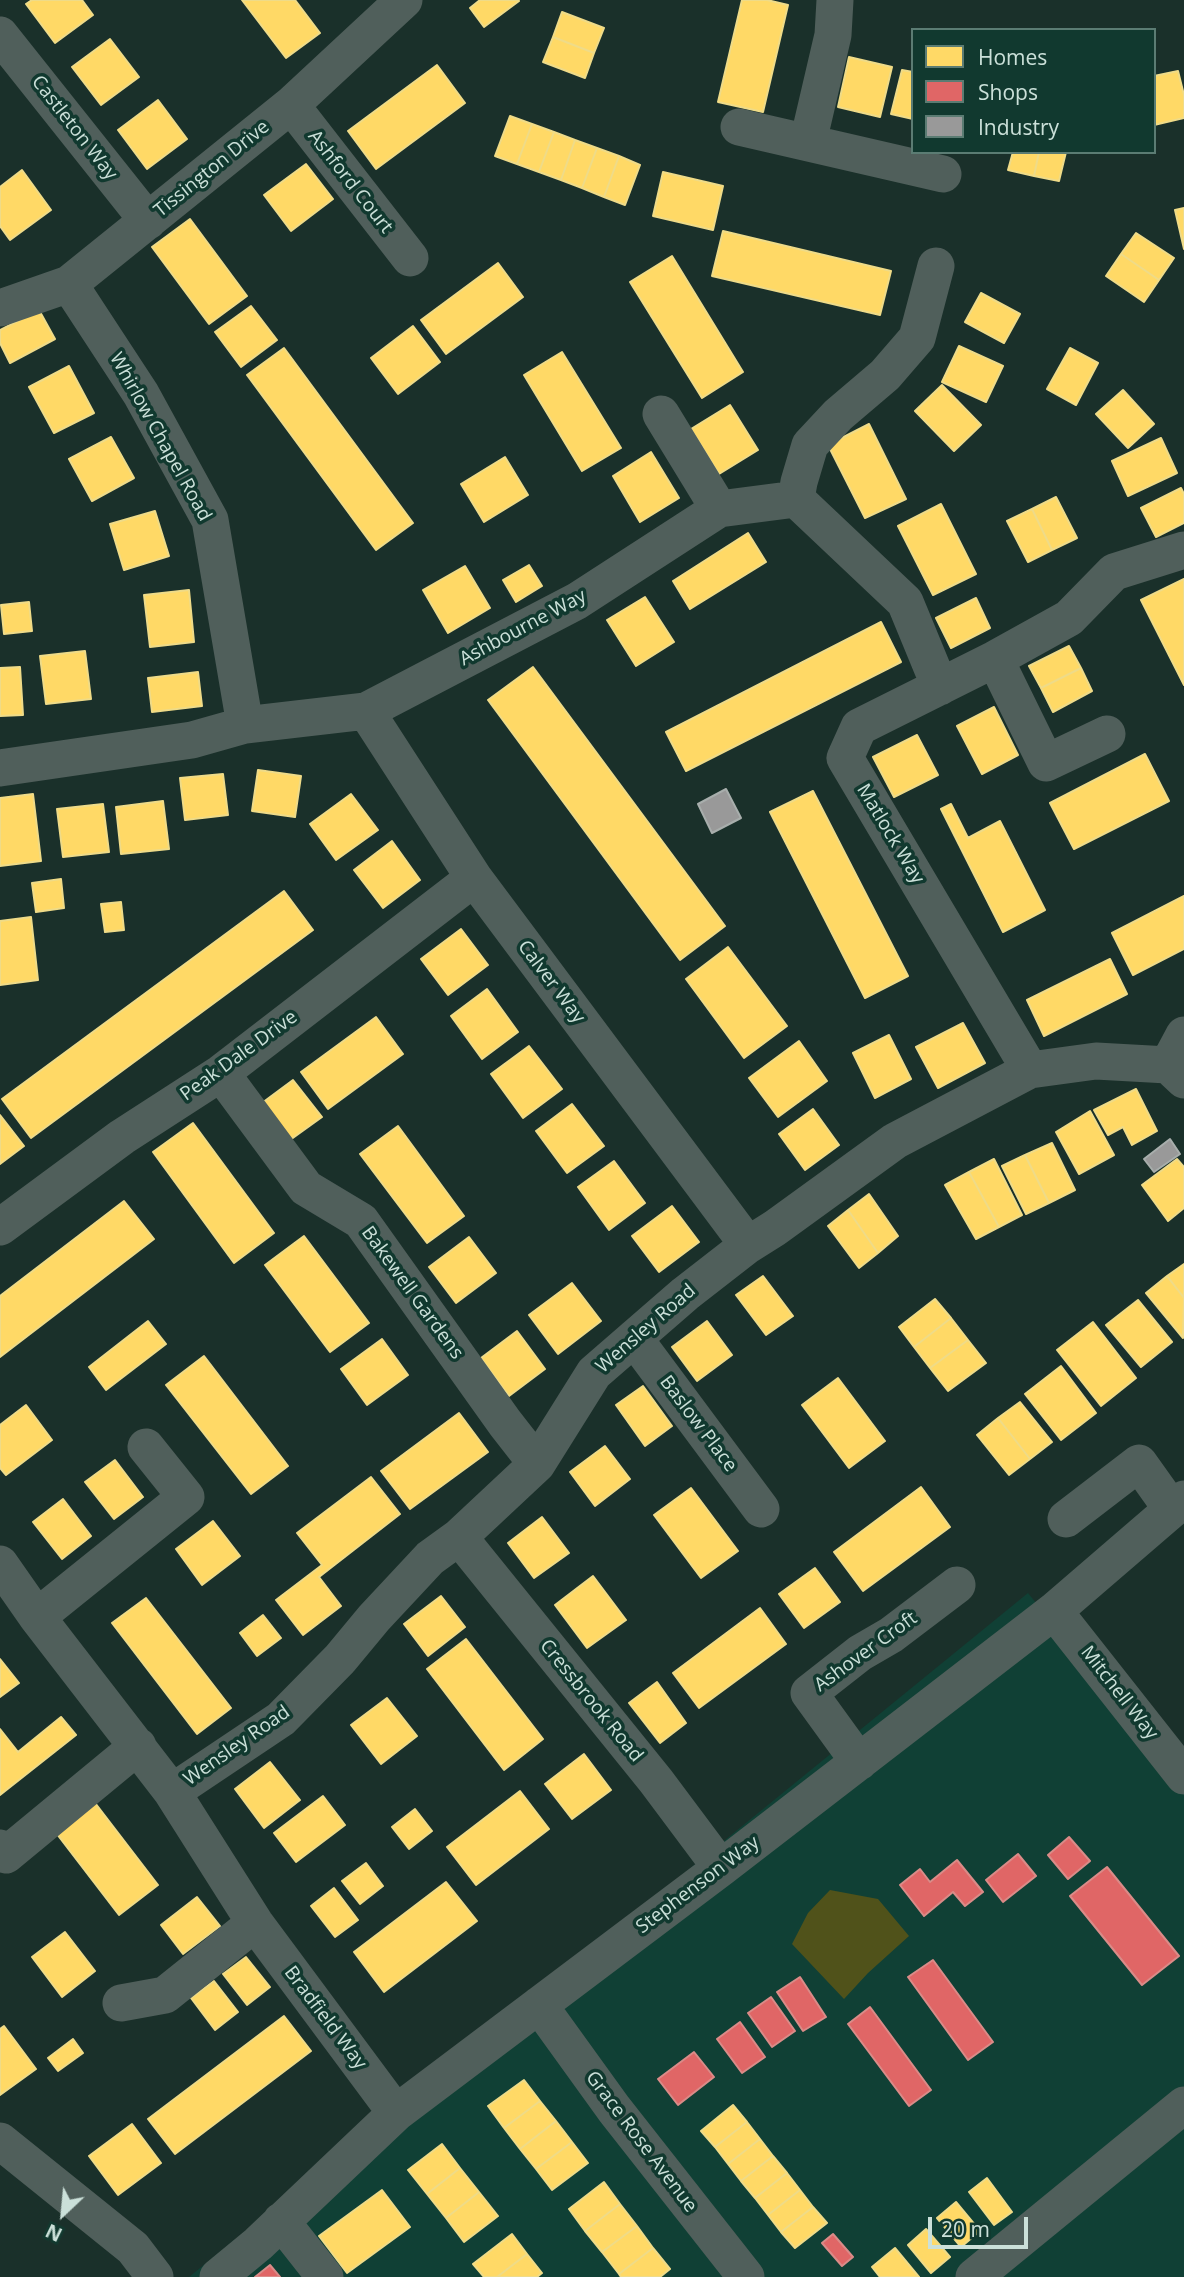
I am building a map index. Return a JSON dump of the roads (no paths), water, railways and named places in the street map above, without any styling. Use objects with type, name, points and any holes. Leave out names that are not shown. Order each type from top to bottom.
[{"type":"street","name":"Tissington Drive","points":[[0,308],[69,284],[290,105],[404,0]]},
{"type":"street","points":[[808,142],[833,35],[835,0]]},
{"type":"street","name":"Castleton Way","points":[[0,35],[148,221]]},
{"type":"street","name":"Ashford Court","points":[[290,105],[410,258]]},
{"type":"street","points":[[739,127],[943,174]]},
{"type":"street","points":[[936,266],[918,338],[885,375],[838,415],[810,445],[796,499],[905,602],[940,687]]},
{"type":"street","name":"Whirlow Chapel Road","points":[[69,284],[141,394],[210,520],[245,725]]},
{"type":"street","points":[[661,414],[719,509]]},
{"type":"street","name":"Ashbourne Way","points":[[0,768],[192,740],[245,725],[366,711],[577,601],[719,509],[796,499]]},
{"type":"street","name":"Matlock Way","points":[[1030,1070],[845,758],[859,727],[995,659],[1069,618],[1114,572],[1184,550]]},
{"type":"street","points":[[995,659],[1046,764],[1107,734]]},
{"type":"street","name":"Calver Way","points":[[366,711],[474,878],[748,1245]]},
{"type":"street","name":"Peak Dale Drive","points":[[0,1227],[122,1137],[221,1073],[474,878]]},
{"type":"street","name":"Wensley Road","points":[[172,1792],[281,1719],[340,1659],[430,1558],[459,1537],[537,1464],[594,1373],[685,1294],[748,1245],[895,1141],[1030,1070],[1096,1061],[1179,1060]]},
{"type":"street","name":"Bakewell Gardens","points":[[221,1073],[306,1188],[361,1221],[537,1464]]},
{"type":"street","name":"Baslow Place","points":[[634,1338],[761,1509]]},
{"type":"street","points":[[37,1617],[186,1497],[146,1447]]},
{"type":"street","points":[[1066,1519],[1139,1463],[1178,1504]]},
{"type":"street","name":"Stephenson Way","points":[[218,2277],[258,2245],[396,2113],[1054,1611],[1178,1504]]},
{"type":"street","name":"Cressbrook Road","points":[[459,1537],[656,1781],[720,1868]]},
{"type":"street","name":"Bradfield Way","points":[[0,1564],[37,1617],[172,1792],[255,1923],[396,2113]]},
{"type":"street","name":"Ashover Croft","points":[[859,1762],[809,1693],[860,1653],[891,1635],[957,1585]]},
{"type":"street","name":"Mitchell Way","points":[[1054,1611],[1184,1776]]},
{"type":"street","points":[[0,1848],[6,1855],[138,1746]]},
{"type":"street","points":[[121,2003],[165,1995],[255,1923]]},
{"type":"street","name":"Grace Rose Avenue","points":[[539,2005],[614,2109],[746,2277]]},
{"type":"street","points":[[974,2277],[1184,2105]]},
{"type":"street","points":[[0,2141],[133,2248],[156,2277]]},
{"type":"street","points":[[281,2221],[325,2277]]}]
